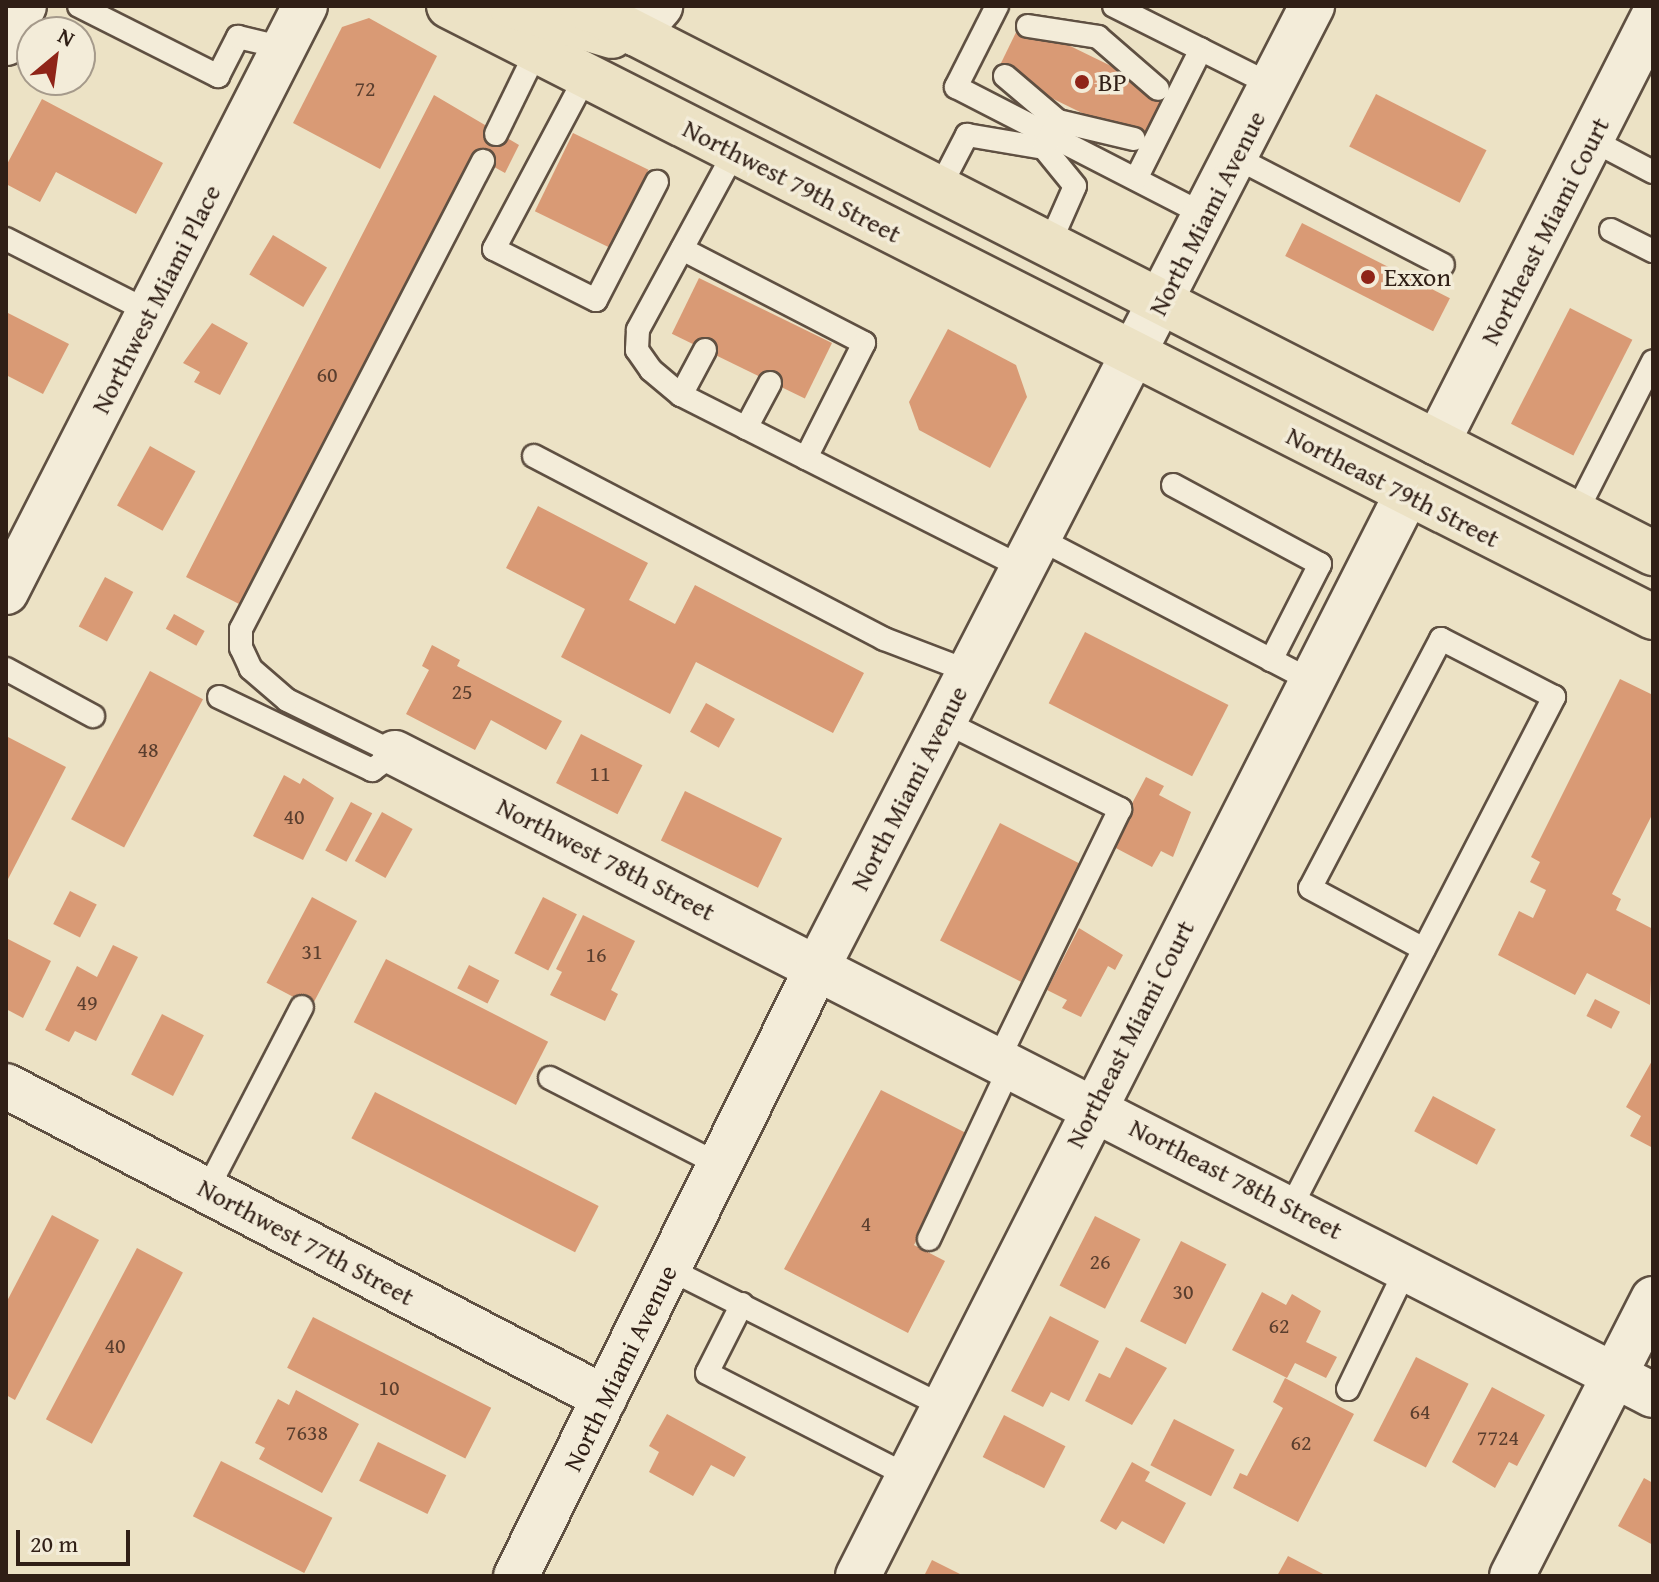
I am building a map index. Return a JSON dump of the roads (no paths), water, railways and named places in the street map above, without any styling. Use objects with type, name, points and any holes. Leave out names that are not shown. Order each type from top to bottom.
[{"type":"main road","name":"Northwest 79th Street","points":[[449,6],[1134,355]]},
{"type":"main road","points":[[511,6],[591,32],[648,20]]},
{"type":"main road","points":[[582,6],[648,20],[939,189],[1653,553]]},
{"type":"main road","name":"Northeast 79th Street","points":[[1134,355],[1653,617]]},
{"type":"street","points":[[6,43],[24,6]]},
{"type":"street","name":"Northwest Miami Place","points":[[6,592],[305,6]]},
{"type":"street","name":"North Miami Avenue","points":[[516,1576],[818,966],[1312,6]]},
{"type":"street","name":"Northeast Miami Court","points":[[1437,443],[1653,18]]},
{"type":"street","name":"Northeast Miami Court","points":[[858,1576],[1093,1106],[1407,494]]},
{"type":"street","name":"Northwest 78th Street","points":[[395,753],[818,966]]},
{"type":"street","name":"Northeast 78th Street","points":[[818,966],[1653,1395]]},
{"type":"street","name":"Northwest 77th Street","points":[[6,1086],[605,1398]]},
{"type":"street","points":[[1512,1576],[1653,1299]]},
{"type":"lane","points":[[79,6],[218,76],[238,37],[284,48]]},
{"type":"lane","points":[[997,6],[956,87],[1205,215]]},
{"type":"lane","points":[[1098,37],[1113,6],[1272,85]]},
{"type":"lane","points":[[1028,26],[1098,37],[1158,89]]},
{"type":"lane","points":[[1055,39],[1098,37]]},
{"type":"lane","points":[[1098,37],[1127,74]]},
{"type":"lane","points":[[1136,179],[1201,49]]},
{"type":"lane","points":[[496,134],[537,50]]},
{"type":"lane","points":[[586,76],[494,249],[596,300],[657,182]]},
{"type":"lane","points":[[1005,76],[1051,135]]},
{"type":"lane","points":[[1032,89],[1075,186],[1049,245]]},
{"type":"lane","points":[[1051,135],[1104,124]]},
{"type":"lane","points":[[939,189],[967,135],[1134,139]]},
{"type":"lane","points":[[1590,139],[1653,172]]},
{"type":"lane","points":[[735,151],[638,330],[637,350],[651,370],[681,395],[806,458],[1032,554],[1310,680]]},
{"type":"lane","points":[[1235,157],[1443,265]]},
{"type":"lane","points":[[219,697],[372,770],[395,753],[287,700],[251,669],[241,648],[241,629],[483,161]]},
{"type":"lane","points":[[1611,230],[1653,251]]},
{"type":"lane","points":[[6,239],[150,312]]},
{"type":"lane","points":[[682,249],[737,287],[803,321],[864,343],[806,458]]},
{"type":"lane","points":[[681,395],[705,350]]},
{"type":"lane","points":[[1576,513],[1653,361]]},
{"type":"lane","points":[[746,428],[770,383]]},
{"type":"lane","points":[[534,456],[884,639],[968,671]]},
{"type":"lane","points":[[1173,485],[1320,564],[1271,660]]},
{"type":"lane","points":[[1291,1207],[1554,697],[1441,639],[1310,888],[1424,949]]},
{"type":"lane","points":[[6,669],[93,716]]},
{"type":"lane","points":[[929,1239],[1120,809],[943,721]]},
{"type":"lane","points":[[207,1190],[302,1007]]},
{"type":"lane","points":[[550,1078],[720,1165]]},
{"type":"lane","points":[[1348,1389],[1407,1267]]},
{"type":"lane","points":[[669,1269],[943,1406]]},
{"type":"lane","points":[[742,1304],[707,1373],[908,1476]]},
{"type":"place","name":"BP","points":[[1082,82]]},
{"type":"place","name":"Exxon","points":[[1368,277]]}]
